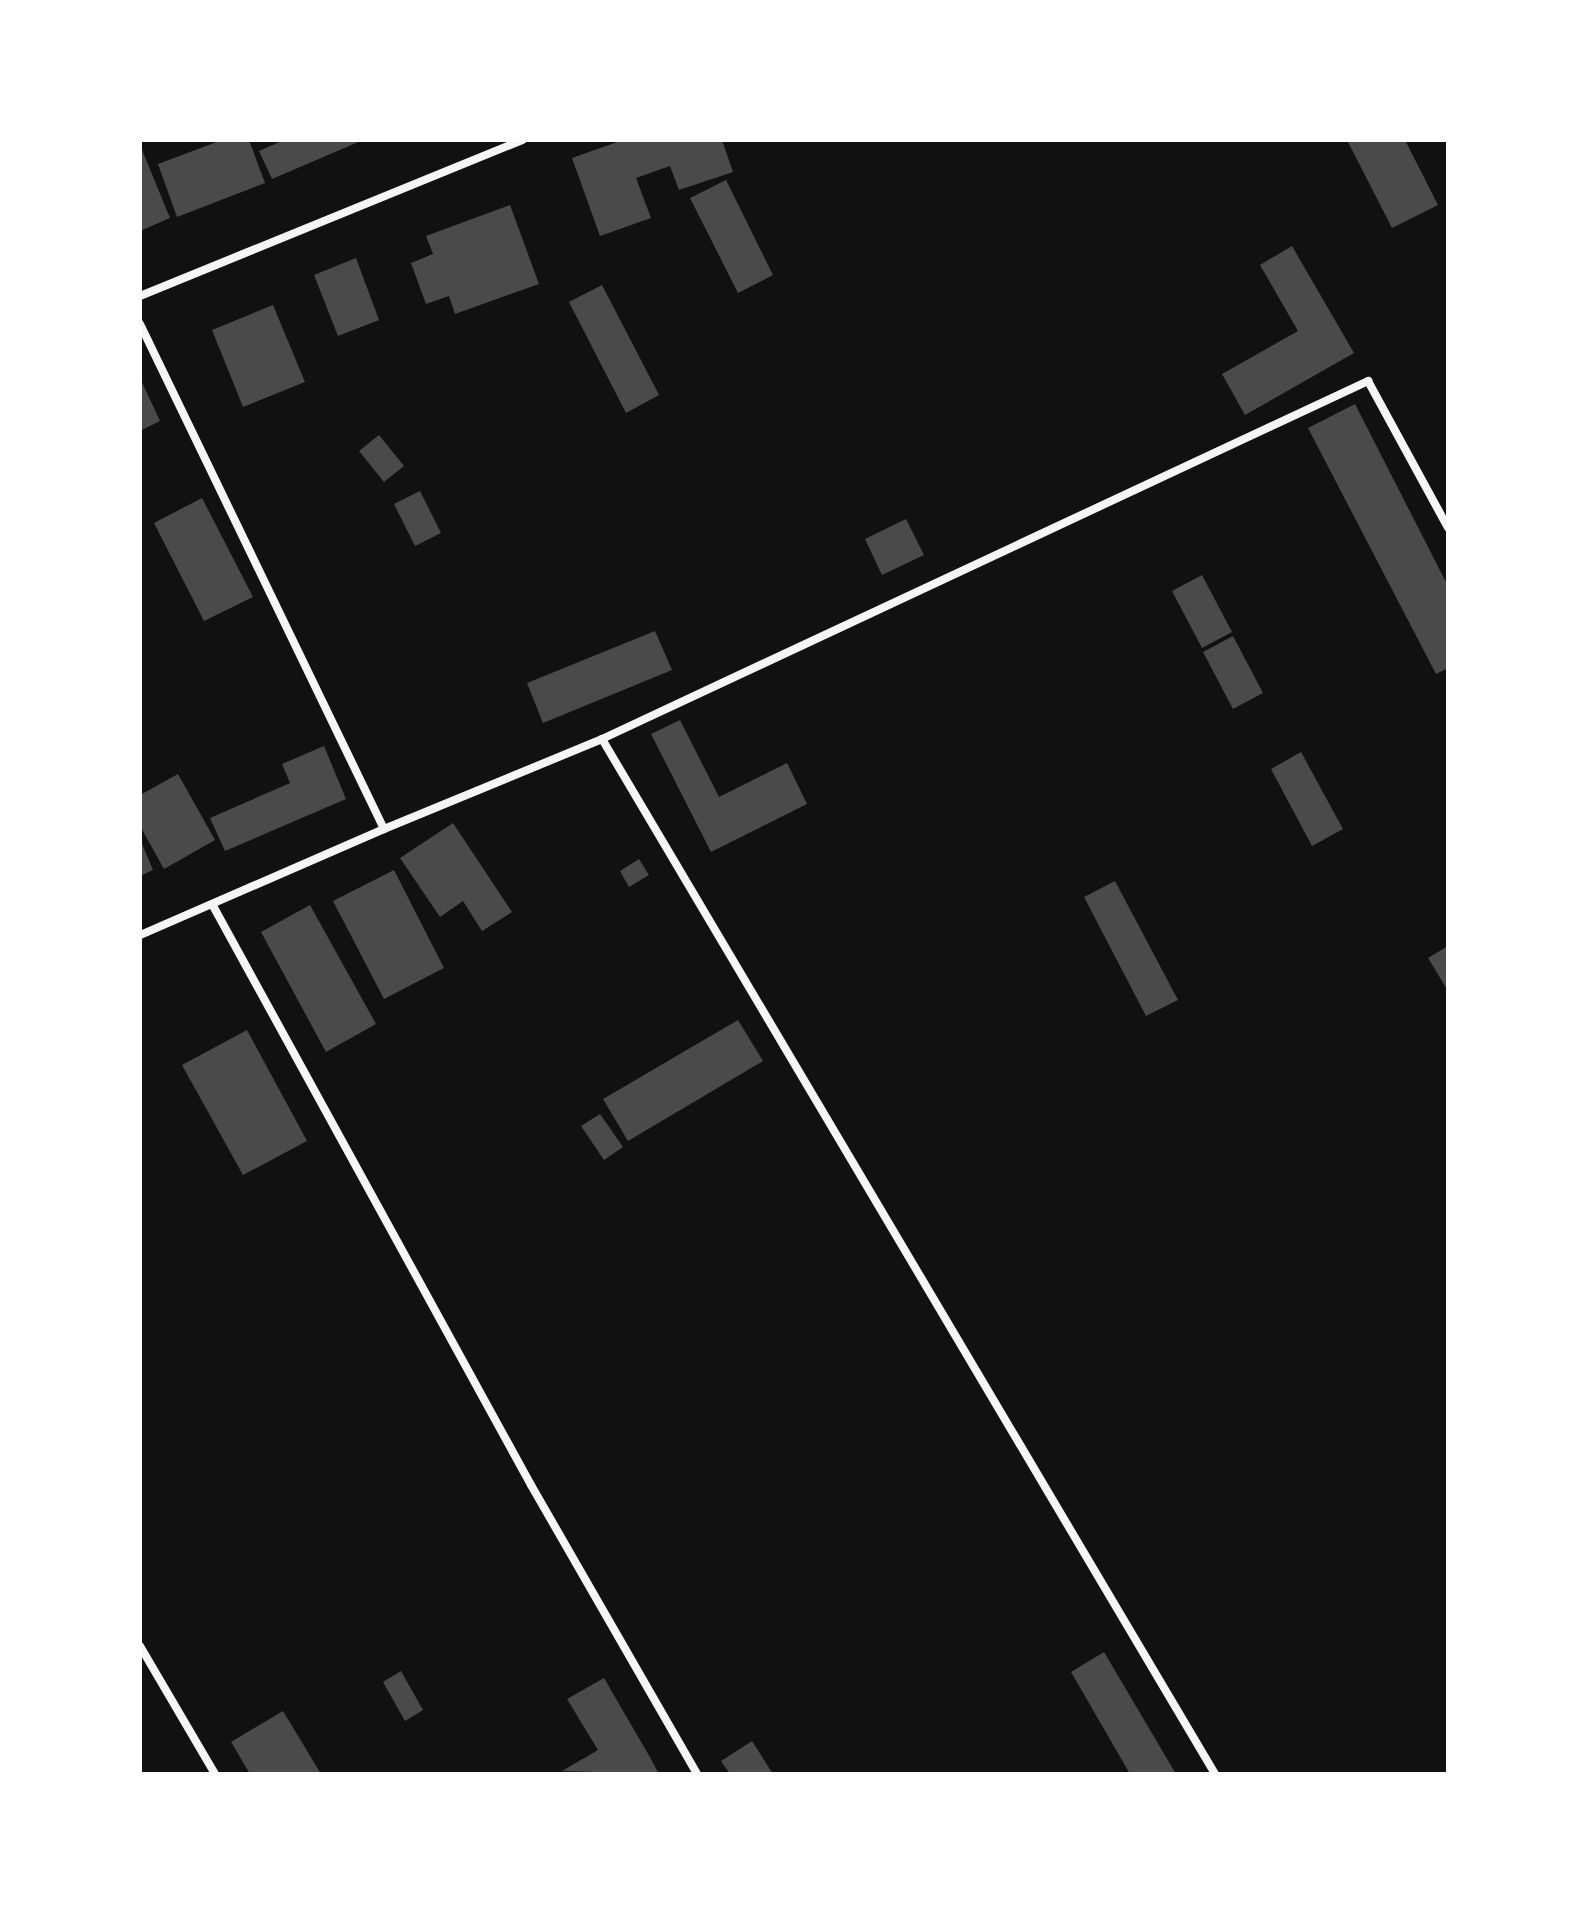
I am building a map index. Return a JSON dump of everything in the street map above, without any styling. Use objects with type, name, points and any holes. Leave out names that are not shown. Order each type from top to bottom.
[{"type":"street","points":[[140,296],[522,140]]},
{"type":"street","points":[[140,324],[384,829]]},
{"type":"street","points":[[140,935],[602,739],[1368,381],[1448,528]]},
{"type":"street","points":[[602,739],[1036,1464],[1215,1774]]},
{"type":"street","points":[[212,904],[531,1485],[697,1774]]},
{"type":"street","points":[[140,1646],[215,1774]]},
{"type":"building","points":[[222,140],[249,140],[265,183],[177,217],[158,164]]},
{"type":"building","points":[[284,140],[363,140],[272,179],[259,151]]},
{"type":"building","points":[[623,140],[722,140],[733,172],[679,190],[670,166],[636,178],[651,218],[600,236],[572,158]]},
{"type":"building","points":[[1347,140],[1405,140],[1438,205],[1392,228]]},
{"type":"building","points":[[140,145],[170,218],[140,231]]},
{"type":"building","points":[[726,180],[773,275],[738,293],[690,198]]},
{"type":"building","points":[[510,205],[539,284],[455,314],[449,296],[426,304],[411,263],[433,254],[426,236]]},
{"type":"building","points":[[1292,246],[1354,353],[1245,415],[1222,374],[1298,331],[1260,265]]},
{"type":"building","points":[[356,258],[379,320],[338,336],[314,275]]},
{"type":"building","points":[[602,285],[659,395],[626,413],[569,302]]},
{"type":"building","points":[[273,305],[305,382],[243,407],[212,330]]},
{"type":"building","points":[[140,378],[160,421],[140,431]]},
{"type":"building","points":[[1355,404],[1448,586],[1448,668],[1436,674],[1308,428]]},
{"type":"building","points":[[379,435],[404,466],[384,482],[359,451]]},
{"type":"building","points":[[420,491],[441,533],[415,546],[394,504]]},
{"type":"building","points":[[202,498],[253,597],[204,621],[154,523]]},
{"type":"building","points":[[906,519],[924,555],[882,575],[865,539]]},
{"type":"building","points":[[1202,575],[1232,632],[1202,648],[1172,591]]},
{"type":"building","points":[[655,631],[672,670],[543,723],[527,683]]},
{"type":"building","points":[[1233,636],[1263,693],[1233,709],[1203,652]]},
{"type":"building","points":[[680,720],[719,797],[787,763],[807,804],[711,852],[651,734]]},
{"type":"building","points":[[324,746],[346,799],[225,851],[210,818],[290,783],[282,764]]},
{"type":"building","points":[[1301,752],[1343,829],[1312,846],[1271,769]]},
{"type":"building","points":[[178,774],[215,840],[164,869],[140,826],[140,795]]},
{"type":"building","points":[[453,823],[512,912],[482,931],[463,901],[440,917],[400,858]]},
{"type":"building","points":[[140,839],[153,870],[140,876]]},
{"type":"building","points":[[639,859],[649,875],[629,887],[620,871]]},
{"type":"building","points":[[394,870],[444,968],[384,999],[333,901]]},
{"type":"building","points":[[1115,881],[1178,1000],[1146,1016],[1084,897]]},
{"type":"building","points":[[310,905],[376,1024],[326,1052],[261,932]]},
{"type":"building","points":[[1448,946],[1448,991],[1428,958]]},
{"type":"building","points":[[738,1020],[763,1061],[628,1141],[603,1099]]},
{"type":"building","points":[[247,1030],[307,1141],[243,1175],[182,1065]]},
{"type":"building","points":[[600,1114],[623,1147],[604,1160],[581,1126]]},
{"type":"building","points":[[1104,1652],[1176,1774],[1130,1774],[1071,1672]]},
{"type":"building","points":[[401,1671],[423,1710],[405,1721],[383,1682]]},
{"type":"building","points":[[604,1678],[659,1774],[562,1771],[598,1750],[567,1699]]},
{"type":"building","points":[[283,1711],[321,1774],[250,1774],[231,1742]]},
{"type":"building","points":[[752,1741],[773,1774],[730,1774],[721,1761]]}]
